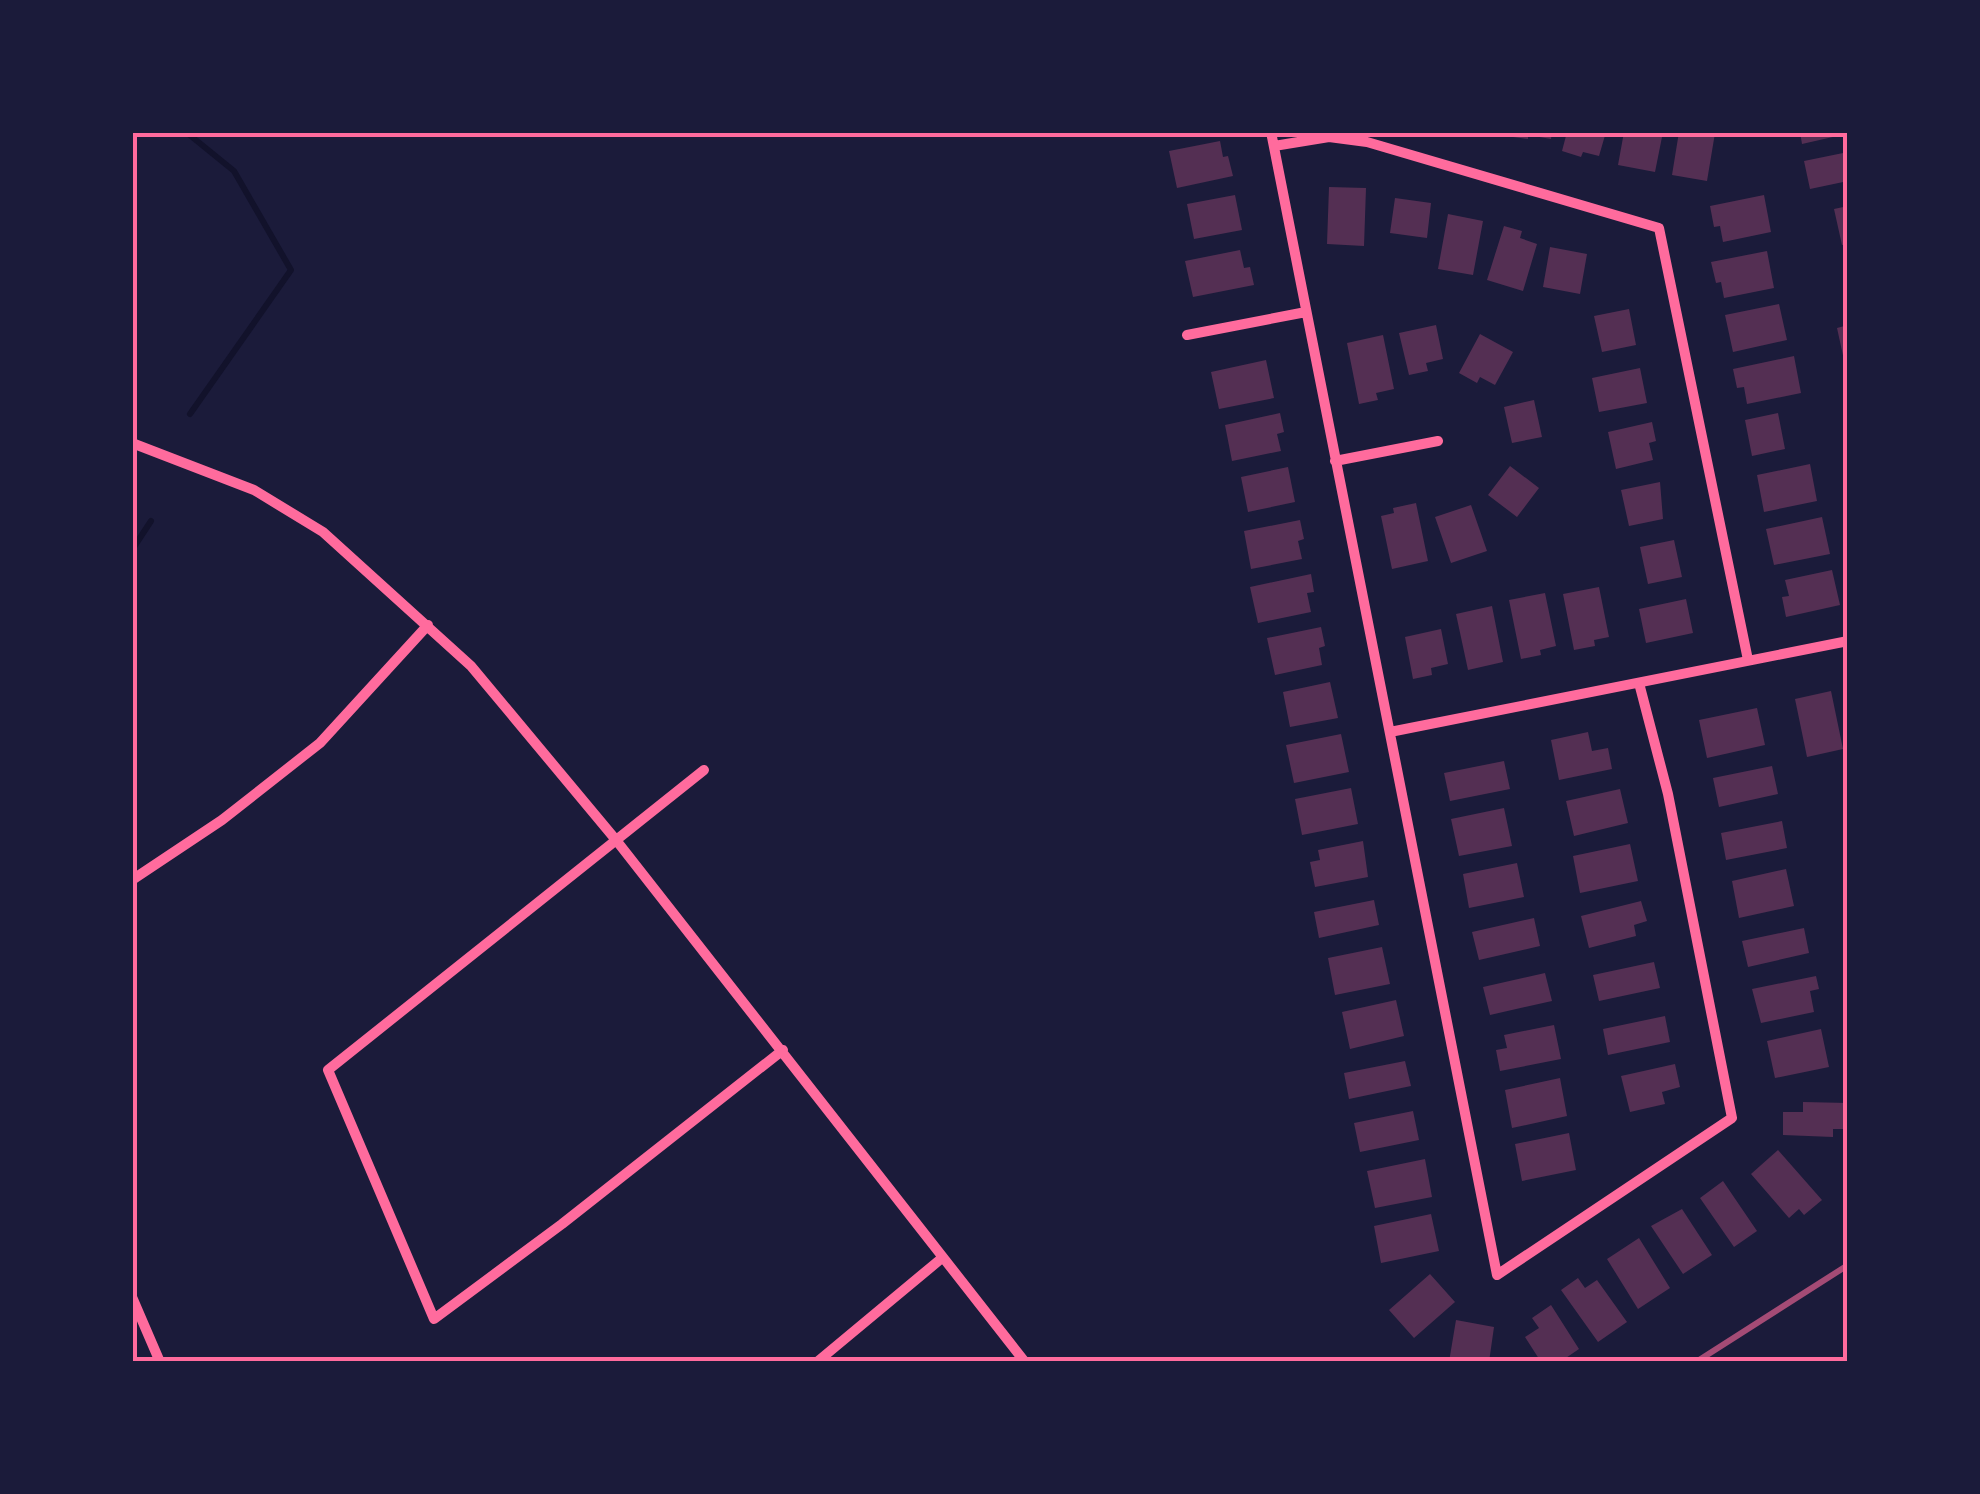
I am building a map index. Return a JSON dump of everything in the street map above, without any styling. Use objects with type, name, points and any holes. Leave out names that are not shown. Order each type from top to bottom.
[{"type":"street","points":[[1271,132],[1497,1274],[1732,1118],[1668,794],[1639,683]]},
{"type":"street","points":[[1274,146],[1329,137],[1367,142],[1659,228],[1748,660]]},
{"type":"street","points":[[1187,335],[1306,312]]},
{"type":"street","points":[[1335,462],[1438,440]]},
{"type":"street","points":[[132,442],[254,490],[322,532],[471,666],[616,840],[1025,1362]]},
{"type":"street","points":[[132,880],[222,820],[320,743],[428,626]]},
{"type":"street","points":[[1390,732],[1848,640]]},
{"type":"street","points":[[704,770],[328,1070],[434,1319],[562,1224],[782,1050]]},
{"type":"street","points":[[817,1362],[942,1258]]},
{"type":"street","points":[[132,1297],[160,1362]]},
{"type":"building","points":[[1513,132],[1552,132],[1551,139],[1528,135],[1528,139],[1513,137]]},
{"type":"building","points":[[1567,132],[1606,132],[1599,156],[1583,152],[1581,157],[1562,151]]},
{"type":"building","points":[[1624,132],[1663,132],[1655,172],[1618,165]]},
{"type":"building","points":[[1679,132],[1715,133],[1707,181],[1672,175]]},
{"type":"building","points":[[1800,132],[1846,132],[1846,134],[1802,144]]},
{"type":"building","points":[[1220,141],[1233,176],[1177,188],[1169,151]]},
{"type":"building","points":[[1848,152],[1848,181],[1810,189],[1804,161]]},
{"type":"building","points":[[1329,187],[1366,188],[1364,246],[1327,244]]},
{"type":"building","points":[[1235,195],[1242,230],[1194,239],[1187,204]]},
{"type":"building","points":[[1764,195],[1771,232],[1723,242],[1720,226],[1714,227],[1710,206]]},
{"type":"building","points":[[1395,198],[1431,203],[1427,238],[1390,233]]},
{"type":"building","points":[[1848,206],[1848,244],[1842,245],[1834,209]]},
{"type":"building","points":[[1448,214],[1483,221],[1473,275],[1438,269]]},
{"type":"building","points":[[1504,226],[1522,231],[1520,238],[1537,244],[1523,291],[1487,280]]},
{"type":"building","points":[[1550,247],[1587,254],[1580,294],[1543,287]]},
{"type":"building","points":[[1240,250],[1254,285],[1193,297],[1185,261]]},
{"type":"building","points":[[1767,251],[1774,288],[1724,298],[1711,262]]},
{"type":"building","points":[[1779,304],[1787,340],[1733,352],[1725,315]]},
{"type":"building","points":[[1629,309],[1636,345],[1602,352],[1594,316]]},
{"type":"building","points":[[1436,325],[1443,359],[1426,363],[1428,371],[1409,375],[1399,333]]},
{"type":"building","points":[[1848,325],[1848,359],[1844,360],[1837,328]]},
{"type":"building","points":[[1480,334],[1513,352],[1495,385],[1480,377],[1477,383],[1459,373]]},
{"type":"building","points":[[1383,335],[1394,389],[1376,393],[1378,400],[1359,404],[1347,343]]},
{"type":"building","points":[[1794,356],[1801,393],[1747,404],[1744,387],[1737,388],[1733,369]]},
{"type":"building","points":[[1266,360],[1274,398],[1219,409],[1211,372]]},
{"type":"building","points":[[1640,368],[1647,403],[1599,412],[1592,378]]},
{"type":"building","points":[[1534,400],[1542,437],[1512,443],[1504,407]]},
{"type":"building","points":[[1280,413],[1284,432],[1277,434],[1281,451],[1232,461],[1225,425]]},
{"type":"building","points":[[1778,413],[1785,449],[1752,456],[1745,420]]},
{"type":"building","points":[[1652,422],[1656,441],[1649,443],[1653,460],[1616,469],[1608,432]]},
{"type":"building","points":[[1810,464],[1817,501],[1764,512],[1757,475]]},
{"type":"building","points":[[1510,466],[1539,488],[1517,517],[1488,495]]},
{"type":"building","points":[[1288,467],[1295,502],[1248,512],[1241,477]]},
{"type":"building","points":[[1660,482],[1663,519],[1629,526],[1621,490]]},
{"type":"building","points":[[1416,503],[1428,561],[1392,569],[1381,516],[1394,513],[1393,508]]},
{"type":"building","points":[[1471,505],[1487,551],[1451,563],[1435,517]]},
{"type":"building","points":[[1822,517],[1830,554],[1774,565],[1766,529]]},
{"type":"building","points":[[1300,520],[1304,539],[1298,541],[1302,559],[1251,569],[1244,531]]},
{"type":"building","points":[[1674,540],[1682,577],[1648,584],[1640,547]]},
{"type":"building","points":[[1832,570],[1840,605],[1786,617],[1782,597],[1789,596],[1785,580]]},
{"type":"building","points":[[1311,574],[1314,592],[1307,593],[1311,612],[1258,623],[1250,587]]},
{"type":"building","points":[[1599,587],[1609,637],[1594,640],[1595,646],[1574,650],[1563,594]]},
{"type":"building","points":[[1545,593],[1556,646],[1540,650],[1541,655],[1521,659],[1509,600]]},
{"type":"building","points":[[1686,599],[1693,633],[1646,643],[1639,609]]},
{"type":"building","points":[[1492,606],[1503,662],[1468,670],[1456,614]]},
{"type":"building","points":[[1321,627],[1325,646],[1319,648],[1322,665],[1275,675],[1267,638]]},
{"type":"building","points":[[1441,629],[1448,664],[1431,668],[1432,675],[1413,679],[1405,637]]},
{"type":"building","points":[[1330,682],[1338,718],[1290,727],[1283,692]]},
{"type":"building","points":[[1831,691],[1843,749],[1807,757],[1795,699]]},
{"type":"building","points":[[1757,708],[1765,745],[1707,758],[1699,720]]},
{"type":"building","points":[[1588,732],[1592,751],[1608,748],[1612,769],[1559,780],[1551,740]]},
{"type":"building","points":[[1341,734],[1349,772],[1294,783],[1286,745]]},
{"type":"building","points":[[1504,761],[1510,789],[1450,801],[1444,773]]},
{"type":"building","points":[[1772,766],[1778,794],[1719,807],[1713,778]]},
{"type":"building","points":[[1351,788],[1358,824],[1302,835],[1295,799]]},
{"type":"building","points":[[1620,789],[1628,823],[1574,836],[1566,801]]},
{"type":"building","points":[[1504,808],[1512,846],[1459,856],[1451,819]]},
{"type":"building","points":[[1782,821],[1787,848],[1726,860],[1721,833]]},
{"type":"building","points":[[1363,841],[1368,877],[1315,887],[1310,862],[1320,860],[1318,850]]},
{"type":"building","points":[[1630,844],[1638,881],[1580,893],[1573,856]]},
{"type":"building","points":[[1517,863],[1524,897],[1469,908],[1463,874]]},
{"type":"building","points":[[1786,869],[1794,906],[1739,918],[1732,881]]},
{"type":"building","points":[[1374,900],[1379,925],[1319,938],[1314,912]]},
{"type":"building","points":[[1641,901],[1647,921],[1634,925],[1636,936],[1589,948],[1581,916]]},
{"type":"building","points":[[1534,918],[1540,946],[1479,960],[1472,932]]},
{"type":"building","points":[[1804,928],[1809,953],[1748,967],[1742,941]]},
{"type":"building","points":[[1382,947],[1390,984],[1335,995],[1328,958]]},
{"type":"building","points":[[1654,962],[1660,988],[1599,1001],[1593,975]]},
{"type":"building","points":[[1545,973],[1552,1001],[1490,1015],[1483,987]]},
{"type":"building","points":[[1816,976],[1819,989],[1810,991],[1814,1012],[1761,1023],[1752,989]]},
{"type":"building","points":[[1396,1000],[1404,1036],[1350,1049],[1342,1012]]},
{"type":"building","points":[[1665,1016],[1670,1042],[1608,1055],[1603,1029]]},
{"type":"building","points":[[1554,1025],[1561,1059],[1500,1071],[1496,1050],[1507,1048],[1504,1035]]},
{"type":"building","points":[[1821,1029],[1829,1067],[1775,1078],[1767,1041]]},
{"type":"building","points":[[1405,1061],[1411,1086],[1349,1099],[1344,1073]]},
{"type":"building","points":[[1675,1064],[1680,1087],[1662,1092],[1665,1104],[1630,1112],[1621,1076]]},
{"type":"building","points":[[1560,1078],[1567,1116],[1512,1128],[1505,1090]]},
{"type":"building","points":[[1803,1102],[1848,1103],[1848,1129],[1833,1129],[1833,1137],[1783,1135],[1783,1112],[1803,1112]]},
{"type":"building","points":[[1413,1111],[1419,1140],[1360,1152],[1354,1123]]},
{"type":"building","points":[[1569,1133],[1576,1170],[1522,1181],[1515,1144]]},
{"type":"building","points":[[1778,1150],[1822,1200],[1804,1215],[1799,1209],[1789,1218],[1751,1174]]},
{"type":"building","points":[[1425,1159],[1432,1197],[1375,1208],[1367,1171]]},
{"type":"building","points":[[1723,1181],[1757,1231],[1734,1247],[1700,1198]]},
{"type":"building","points":[[1682,1209],[1712,1255],[1683,1274],[1651,1226]]},
{"type":"building","points":[[1431,1214],[1439,1251],[1381,1263],[1374,1226]]},
{"type":"building","points":[[1639,1238],[1670,1288],[1638,1309],[1607,1259]]},
{"type":"building","points":[[1430,1274],[1455,1302],[1414,1338],[1389,1310]]},
{"type":"building","points":[[1578,1278],[1585,1288],[1597,1280],[1627,1322],[1598,1342],[1561,1290]]},
{"type":"building","points":[[1551,1305],[1579,1349],[1560,1362],[1541,1362],[1525,1337],[1539,1328],[1532,1318]]},
{"type":"building","points":[[1456,1320],[1494,1327],[1489,1362],[1449,1362]]},
{"type":"waterway","points":[[186,132],[234,171],[291,270],[190,414]]},
{"type":"waterway","points":[[132,550],[151,521]]},
{"type":"railway","points":[[1696,1362],[1848,1265]]}]
